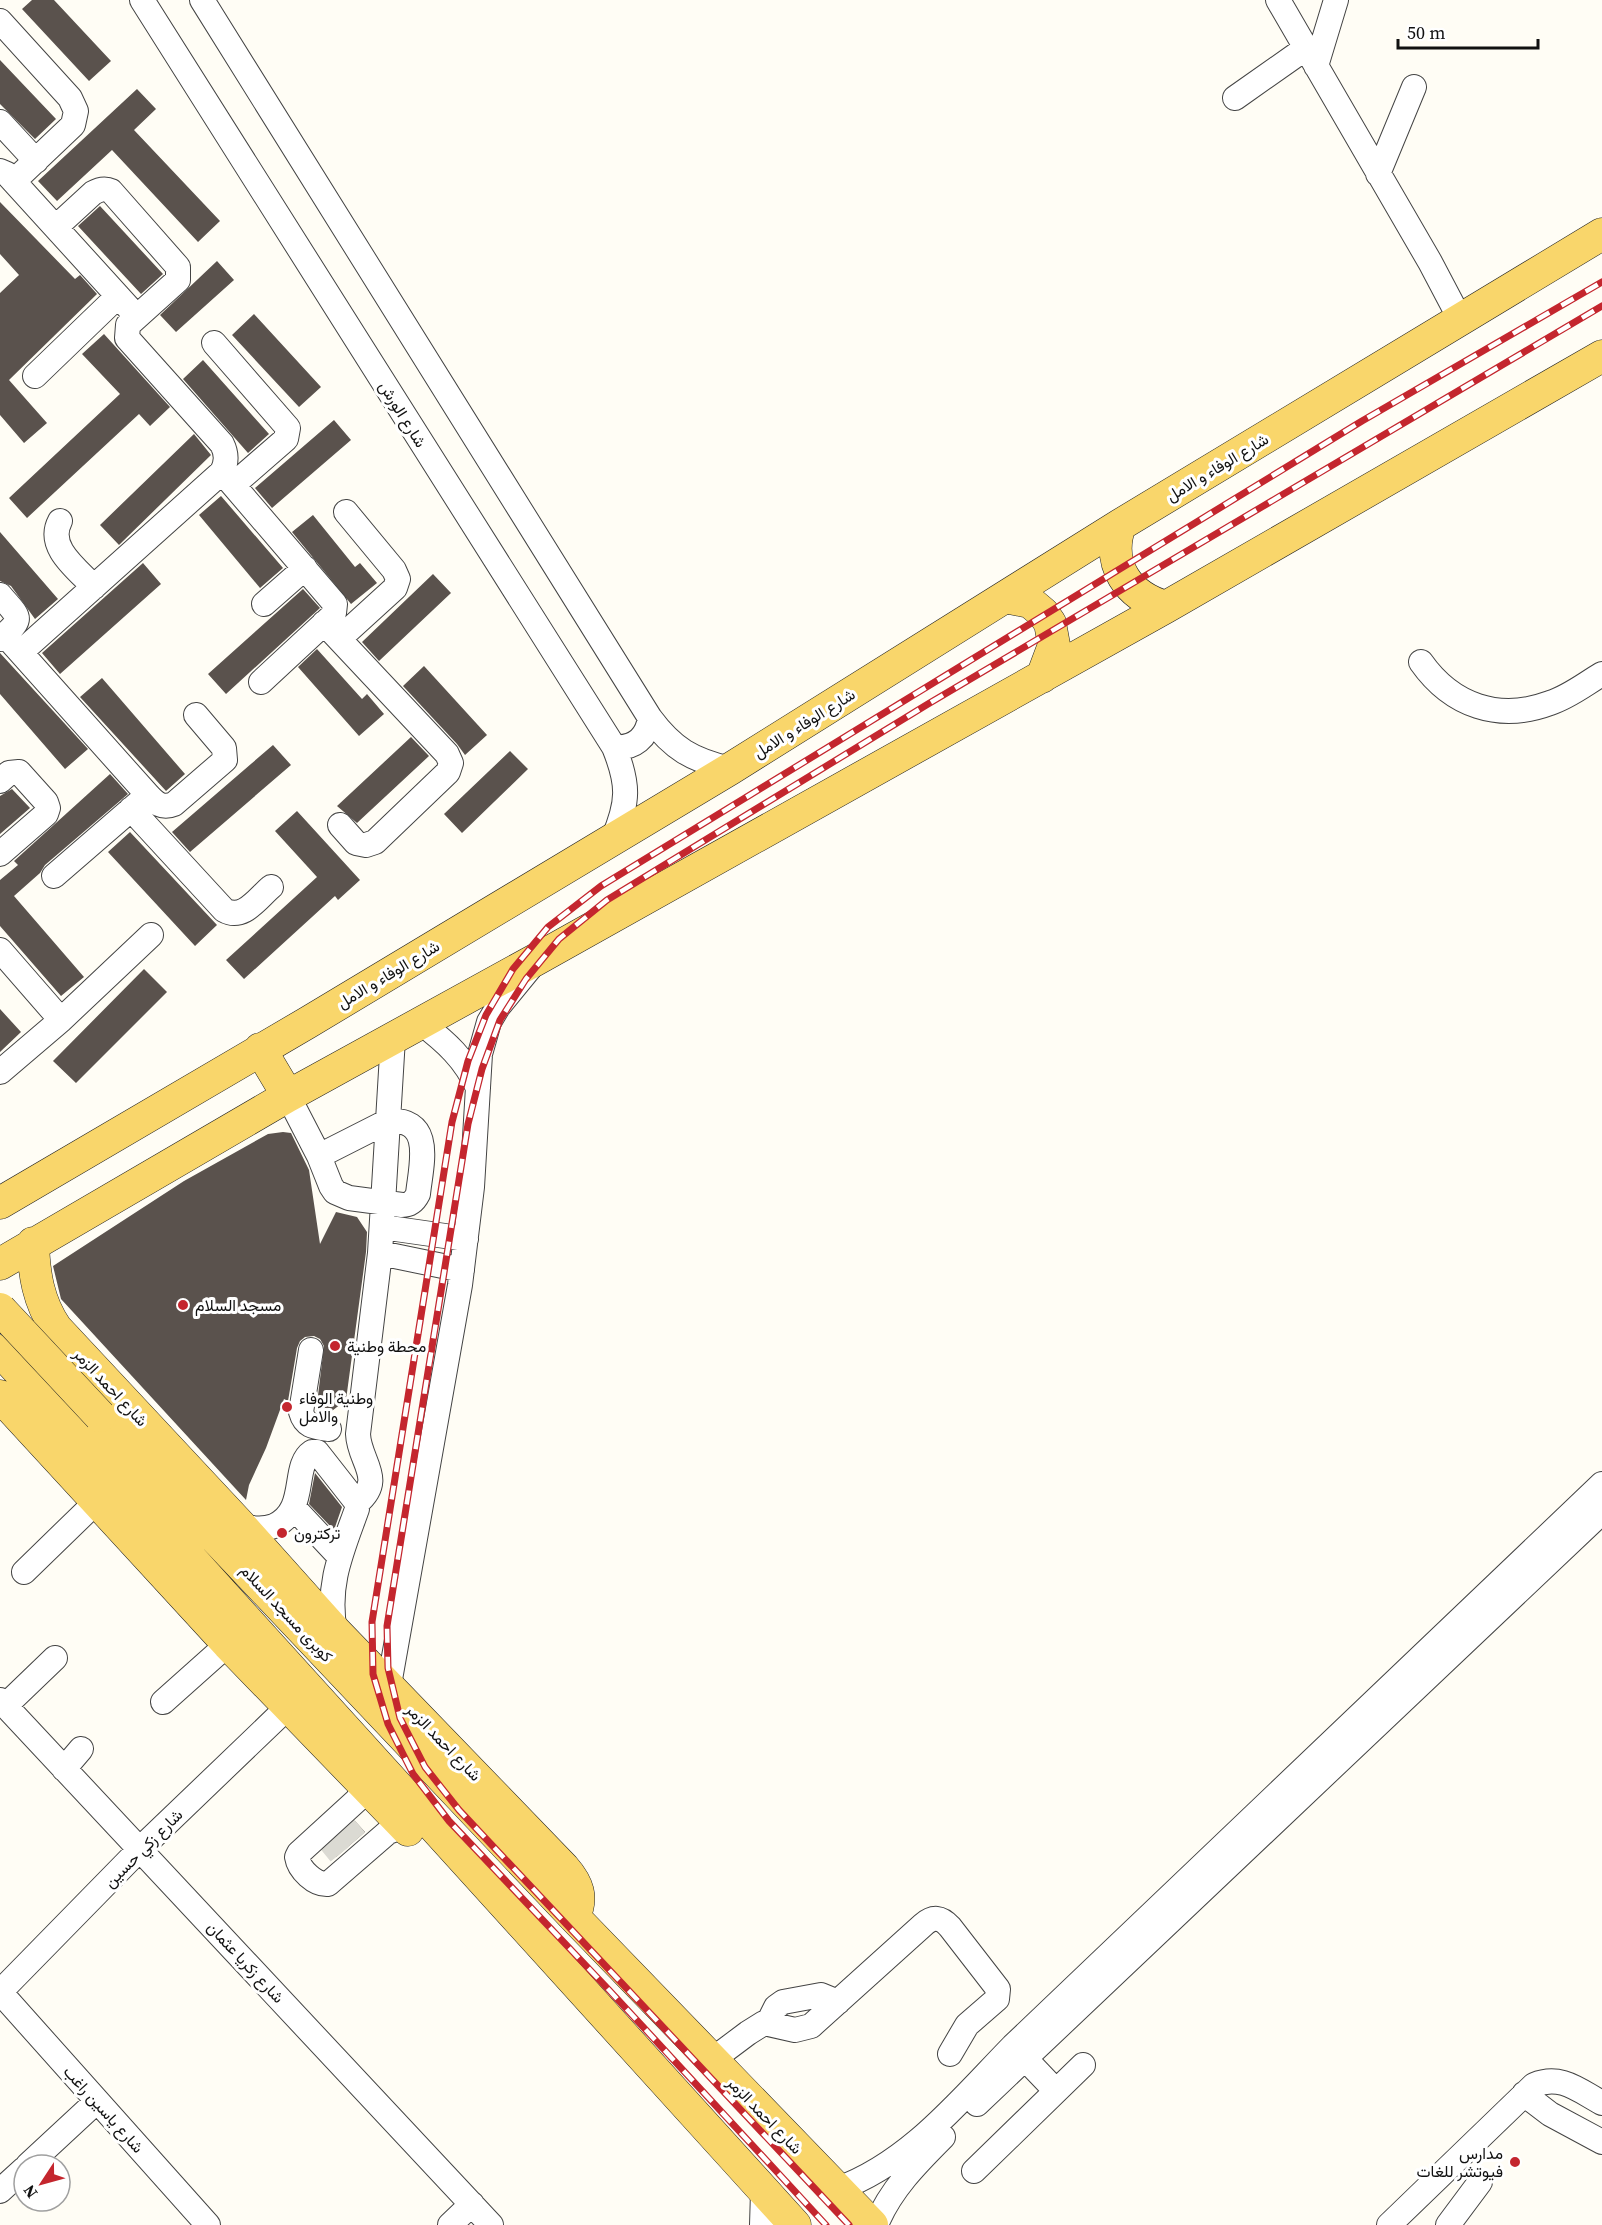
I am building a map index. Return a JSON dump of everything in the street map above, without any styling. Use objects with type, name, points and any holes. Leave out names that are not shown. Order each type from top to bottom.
[{"type":"main road","name":"شارع الوفاء و الامل","points":[[0,1203],[730,769],[1120,525],[1602,234]]},
{"type":"main road","points":[[0,1264],[33,1242],[288,1096],[1166,608],[1602,356]]},
{"type":"main road","points":[[1120,525],[1115,547],[1120,571],[1126,582],[1143,598],[1166,608]]},
{"type":"main road","points":[[1005,597],[1030,602],[1043,613],[1050,623],[1054,645],[1042,676]]},
{"type":"main road","points":[[260,1048],[288,1096]]},
{"type":"main road","name":"شارع احمد الزمر","points":[[33,1242],[34,1272],[38,1292],[48,1317],[56,1328],[241,1526],[335,1631],[564,1868],[574,1880],[579,1892],[579,1905],[574,1917],[874,2225]]},
{"type":"main road","name":"كوبرى مسجد السلام","points":[[0,1309],[89,1424],[542,1947]]},
{"type":"main road","points":[[0,1330],[24,1321],[35,1321],[56,1328]]},
{"type":"main road","name":"كوبرى مسجد السلام","points":[[0,1351],[89,1424],[574,1917]]},
{"type":"main road","points":[[0,1396],[228,1644],[404,1826],[514,1946],[527,1951],[542,1947],[795,2225]]},
{"type":"street","name":"شارع الورش","points":[[142,0],[614,747],[623,769],[626,793],[622,817],[613,839]]},
{"type":"street","points":[[202,0],[650,718],[665,738],[684,753],[706,764],[730,769]]},
{"type":"street","points":[[1278,0],[1460,319]]},
{"type":"street","points":[[1235,98],[1311,57],[1336,0]]},
{"type":"street","points":[[0,21],[70,98],[76,111],[73,125],[36,160],[7,176],[137,317]]},
{"type":"street","points":[[1378,174],[1414,87]]},
{"type":"street","points":[[0,122],[36,160]]},
{"type":"street","points":[[56,227],[98,190],[111,191],[178,267],[180,272],[175,283],[128,325],[127,338],[222,444],[226,455],[228,479],[334,604],[331,631]]},
{"type":"street","points":[[35,376],[118,296]]},
{"type":"street","points":[[9,642],[94,587],[228,479],[286,439],[288,428],[214,343]]},
{"type":"street","points":[[261,682],[394,588],[398,579],[394,570],[346,512]]},
{"type":"street","points":[[60,521],[56,535],[60,549],[94,587]]},
{"type":"street","points":[[264,604],[305,568]]},
{"type":"street","points":[[0,595],[16,614],[18,620],[9,642]]},
{"type":"street","points":[[331,631],[447,754],[451,763],[448,772],[375,842],[366,845],[356,843],[340,825]]},
{"type":"street","points":[[9,642],[228,913],[244,912],[271,887]]},
{"type":"street","points":[[1421,662],[1437,681],[1456,697],[1470,704],[1504,711],[1521,710],[1550,703],[1578,690],[1602,674]]},
{"type":"street","points":[[54,876],[139,802],[174,804],[222,763],[225,756],[224,748],[196,715]]},
{"type":"street","points":[[614,747],[629,747],[642,739],[650,718]]},
{"type":"street","points":[[0,781],[9,773],[19,772],[48,808],[46,814],[0,854]]},
{"type":"street","points":[[0,1072],[61,1020],[151,935]]},
{"type":"street","points":[[0,950],[61,1020]]},
{"type":"street","points":[[389,1685],[462,1270],[472,1187],[480,1054],[489,1022],[498,1007],[537,959]]},
{"type":"street","points":[[422,1023],[460,1056],[479,1090]]},
{"type":"street","points":[[357,1503],[368,1491],[371,1476],[358,1443],[380,1253],[393,1038]]},
{"type":"street","points":[[288,1096],[335,1192],[382,1215],[465,1239]]},
{"type":"street","points":[[319,1156],[388,1121],[407,1123],[415,1129],[421,1137],[423,1147],[418,1194],[415,1201],[409,1205],[382,1215]]},
{"type":"street","points":[[380,1253],[462,1270]]},
{"type":"street","points":[[311,1350],[302,1418],[310,1426],[329,1429],[360,1420]]},
{"type":"street","points":[[317,1452],[320,1439],[329,1429]]},
{"type":"street","points":[[241,1526],[261,1529],[271,1527],[287,1517],[294,1508],[306,1459],[312,1452],[317,1452]]},
{"type":"street","points":[[317,1452],[357,1503],[331,1595],[335,1631]]},
{"type":"street","points":[[874,2225],[887,2201],[926,2154],[1019,2053],[1602,1484]]},
{"type":"street","points":[[24,1572],[97,1501]]},
{"type":"street","points":[[294,1508],[340,1557]]},
{"type":"street","points":[[838,2189],[878,2171],[916,2142],[1019,2053],[1602,1512]]},
{"type":"street","points":[[163,1702],[228,1644]]},
{"type":"street","points":[[3,1703],[55,1658]]},
{"type":"street","name":"شارع زكريا عثمان","points":[[3,1703],[491,2225]]},
{"type":"street","name":"شارع زكي حسين","points":[[0,1992],[140,1849],[289,1706]]},
{"type":"street","points":[[64,1768],[81,1749]]},
{"type":"street","points":[[366,1786],[357,1800],[343,1840],[388,1832],[404,1826]]},
{"type":"street","points":[[712,2060],[759,2025],[768,2023],[795,2030],[811,2026],[929,1919],[937,1918],[944,1920],[998,1989],[999,1994],[997,1999],[967,2025],[950,2054]]},
{"type":"street","name":"شارع ياسين راغب","points":[[0,1992],[208,2225]]},
{"type":"street","points":[[1019,2053],[1056,2091]]},
{"type":"street","points":[[974,2171],[1083,2065]]},
{"type":"street","points":[[1389,2225],[1534,2085],[1545,2081],[1557,2081],[1602,2103]]},
{"type":"street","points":[[1524,2094],[1550,2114],[1602,2142]]},
{"type":"street","points":[[41,2153],[97,2101]]},
{"type":"street","points":[[0,2191],[12,2180]]},
{"type":"street","points":[[1448,2225],[1480,2182]]},
{"type":"street","points":[[762,2225],[763,2192]]},
{"type":"street","points":[[450,2225],[472,2204]]},
{"type":"building","points":[[32,0],[54,0],[111,61],[89,81],[22,9]]},
{"type":"building","points":[[0,60],[56,119],[35,139],[0,104]]},
{"type":"building","points":[[137,89],[156,109],[134,130],[220,221],[198,242],[112,150],[57,201],[38,181]]},
{"type":"building","points":[[0,202],[75,279],[80,275],[97,294],[9,380],[47,423],[24,443],[0,415],[0,293],[19,275],[0,254]]},
{"type":"building","points":[[100,206],[163,274],[141,294],[78,226]]},
{"type":"building","points":[[217,261],[234,280],[176,332],[160,315]]},
{"type":"building","points":[[254,314],[321,387],[299,407],[232,335]]},
{"type":"building","points":[[104,334],[170,407],[150,426],[139,414],[27,518],[9,498],[120,394],[82,354]]},
{"type":"building","points":[[203,360],[269,434],[248,453],[183,379]]},
{"type":"building","points":[[334,420],[351,440],[272,508],[255,488]]},
{"type":"building","points":[[194,434],[211,455],[119,545],[100,525]]},
{"type":"building","points":[[221,496],[283,568],[260,588],[199,515]]},
{"type":"building","points":[[313,515],[355,567],[360,563],[377,583],[351,604],[292,532]]},
{"type":"building","points":[[0,532],[58,599],[35,619],[11,586],[0,581]]},
{"type":"building","points":[[143,563],[161,584],[60,674],[42,653]]},
{"type":"building","points":[[433,574],[451,593],[379,661],[362,642]]},
{"type":"building","points":[[303,589],[320,608],[226,694],[208,674]]},
{"type":"building","points":[[317,649],[362,699],[367,694],[384,714],[359,736],[298,667]]},
{"type":"building","points":[[0,653],[88,749],[65,769],[0,694]]},
{"type":"building","points":[[424,666],[487,735],[465,755],[403,686]]},
{"type":"building","points":[[102,678],[185,774],[166,791],[80,697]]},
{"type":"building","points":[[411,737],[429,756],[357,823],[337,806]]},
{"type":"building","points":[[273,745],[291,765],[190,852],[172,832]]},
{"type":"building","points":[[510,751],[528,769],[462,833],[444,814]]},
{"type":"building","points":[[110,774],[128,794],[45,865],[40,873],[14,896],[84,977],[61,996],[0,926],[0,880],[18,865],[14,861]]},
{"type":"building","points":[[12,789],[30,808],[0,834],[0,796]]},
{"type":"building","points":[[297,811],[360,880],[338,900],[335,896],[244,979],[226,960],[317,877],[275,831]]},
{"type":"building","points":[[130,832],[217,925],[195,946],[108,852]]},
{"type":"building","points":[[144,969],[167,992],[76,1083],[53,1061]]},
{"type":"building","points":[[0,1009],[21,1032],[0,1052]]},
{"type":"building","name":"مسجد السلام","points":[[291,1133],[309,1170],[320,1244],[336,1212],[357,1217],[367,1232],[366,1252],[346,1400],[328,1414],[316,1412],[324,1346],[320,1339],[314,1336],[305,1337],[297,1348],[288,1401],[284,1399],[249,1485],[246,1500],[61,1299],[53,1266],[184,1181],[268,1134]]},
{"type":"building","points":[[315,1473],[342,1507],[334,1530],[309,1504]]},
{"type":"building","points":[[355,1821],[365,1832],[336,1857],[327,1847]]},
{"type":"tunnel","points":[[343,1825],[356,1840]]},
{"type":"tunnel","points":[[327,1838],[340,1854]]},
{"type":"railway","points":[[826,2225],[449,1821],[413,1774],[388,1724],[373,1674],[372,1622],[452,1122],[468,1061],[486,1015],[513,969],[548,927],[601,886],[1362,421],[1602,282]]},
{"type":"railway","points":[[849,2225],[459,1810],[425,1767],[400,1718],[388,1668],[387,1626],[468,1124],[482,1069],[500,1020],[526,979],[559,939],[607,900],[928,704],[1602,306]]},
{"type":"place","name":"مسجد السلام","points":[[183,1305]]},
{"type":"place","name":"محطة وطنية","points":[[335,1346]]},
{"type":"place","name":"وطنية الوفاء والامل","points":[[287,1407]]},
{"type":"place","name":"تركترون","points":[[282,1533]]},
{"type":"place","name":"مدارس فيوتشر للغات","points":[[1515,2162]]}]
